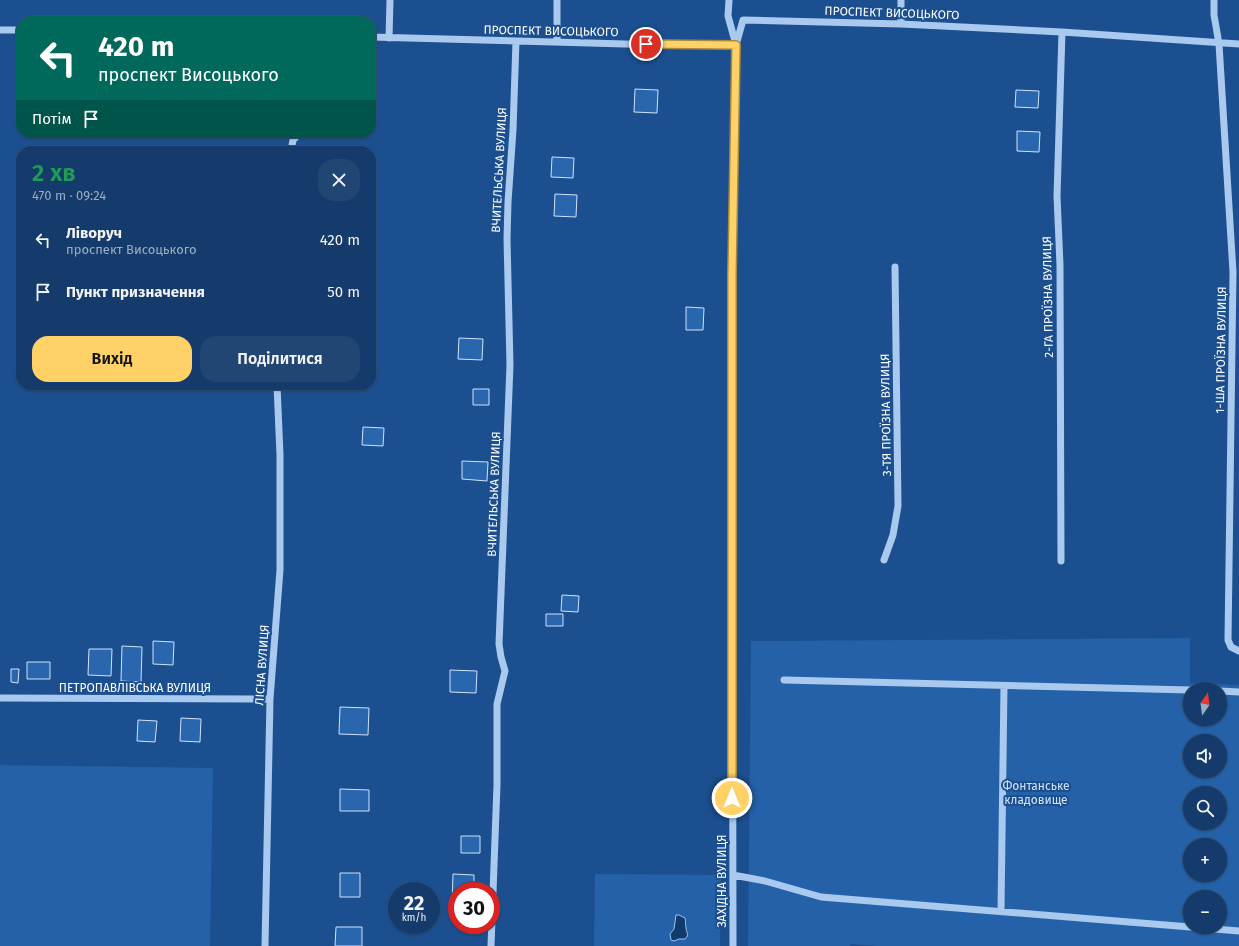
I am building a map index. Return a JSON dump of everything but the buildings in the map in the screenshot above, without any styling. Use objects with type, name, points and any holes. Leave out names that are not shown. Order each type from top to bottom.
[{"type":"street","points":[[389,38],[390,0]]},
{"type":"street","points":[[557,0],[557,41]]},
{"type":"street","name":"ЗАХІДНА ВУЛИЦЯ","points":[[729,0],[728,16],[736,45],[732,274],[733,946]]},
{"type":"street","points":[[901,0],[901,24]]},
{"type":"street","name":"1-ША ПРОЇЗНА ВУЛИЦЯ","points":[[1214,0],[1214,16],[1219,44],[1232,272],[1228,640],[1231,647],[1239,651]]},
{"type":"street","name":"ПРОСПЕКТ ВИСОЦЬКОГО","points":[[376,37],[661,45],[736,45],[743,20],[901,24],[1062,32],[1219,44],[1239,44]]},
{"type":"street","points":[[0,30],[16,30]]},
{"type":"street","name":"2-ГА ПРОЇЗНА ВУЛИЦЯ","points":[[1061,561],[1060,265],[1057,196],[1062,32]]},
{"type":"street","name":"ВЧИТЕЛЬСЬКА ВУЛИЦЯ","points":[[491,946],[497,786],[497,704],[505,671],[499,644],[510,365],[507,239],[508,202],[513,130],[516,41]]},
{"type":"street","name":"3-ТЯ ПРОЇЗНА ВУЛИЦЯ","points":[[884,560],[893,535],[898,506],[895,267]]},
{"type":"street","name":"ЛІСНА ВУЛИЦЯ","points":[[265,946],[270,699],[280,570],[280,455],[277,390]]},
{"type":"street","points":[[784,680],[1183,690]]},
{"type":"street","points":[[1001,911],[1004,686]]},
{"type":"street","points":[[1227,691],[1239,692]]},
{"type":"street","name":"ПЕТРОПАВЛІВСЬКА ВУЛИЦЯ","points":[[0,698],[270,699]]},
{"type":"street","points":[[733,875],[765,880],[821,897],[1239,932]]},
{"type":"green space","name":"Фонтанське кладовище","points":[[1190,638],[1190,682],[1183,682],[1183,726],[1227,726],[1227,685],[1239,685],[1239,946],[876,946],[851,944],[850,946],[748,946],[751,641]]},
{"type":"green space","points":[[0,765],[213,768],[210,946],[0,946]]},
{"type":"green space","points":[[595,874],[721,875],[720,946],[594,946]]},
{"type":"shaded area","points":[[676,915],[685,918],[688,935],[685,939],[674,941],[671,940],[670,934],[674,929]]},
{"type":"route","points":[[646,44],[736,45],[732,274],[732,798]]}]
